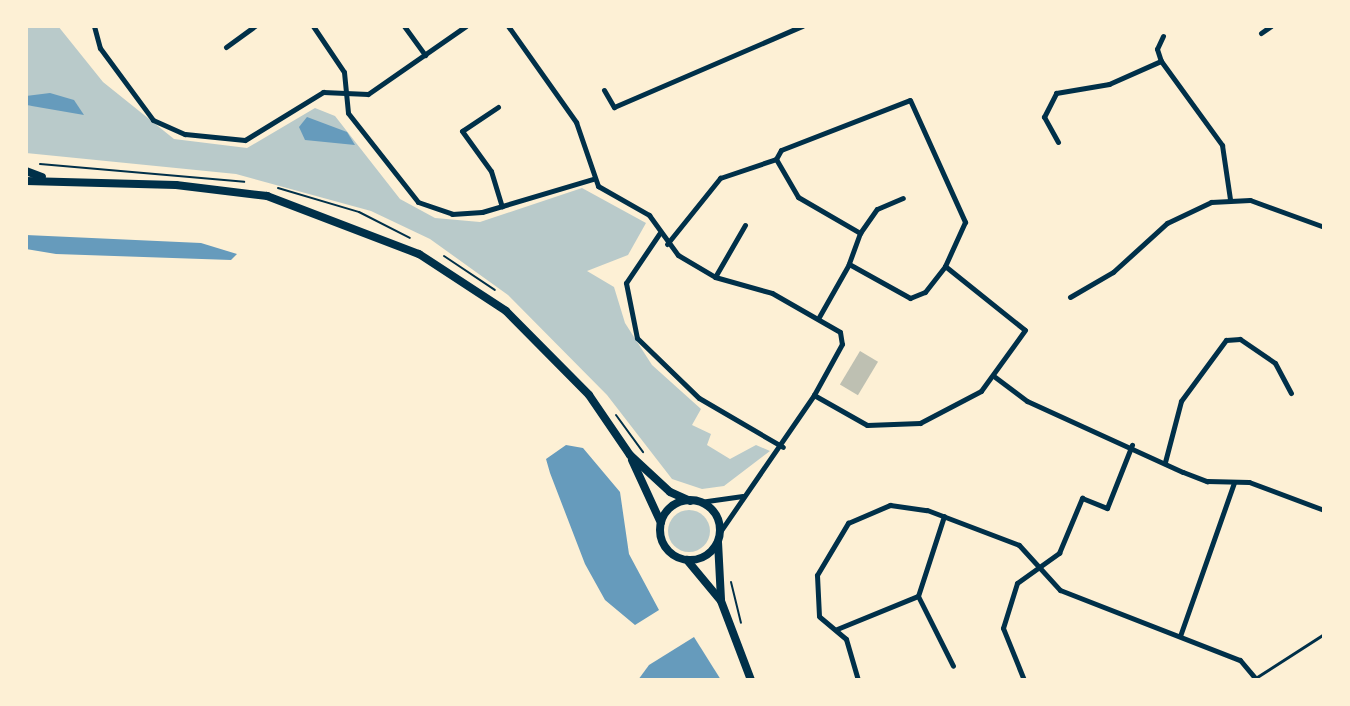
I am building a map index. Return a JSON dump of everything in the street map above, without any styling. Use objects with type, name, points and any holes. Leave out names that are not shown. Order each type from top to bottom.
[{"type":"main road","points":[[26,171],[46,179]]},
{"type":"main road","points":[[26,181],[46,179],[221,188],[305,205],[372,231],[459,276],[506,311],[589,395],[630,455],[661,523],[663,543],[687,560],[721,601],[751,680]]},
{"type":"main road","points":[[630,455],[670,492],[695,501],[715,513],[719,536],[721,601]]},
{"type":"main road","points":[[661,523],[672,507],[695,501]]},
{"type":"main road","points":[[687,560],[706,556],[719,536]]},
{"type":"street","points":[[94,26],[100,48],[153,120],[175,132],[245,140],[323,92],[368,94],[466,26]]},
{"type":"street","points":[[226,47],[255,26]]},
{"type":"street","points":[[313,26],[344,72],[348,113],[418,202],[452,214],[502,206],[593,179]]},
{"type":"street","points":[[404,26],[425,55]]},
{"type":"street","points":[[508,26],[576,122],[593,179],[649,215],[667,244],[715,277],[772,293],[819,317],[840,332],[842,344],[814,395],[783,447],[744,495],[719,536]]},
{"type":"street","points":[[604,90],[614,107],[802,26]]},
{"type":"street","points":[[1261,33],[1271,26]]},
{"type":"street","points":[[1163,36],[1161,61],[1222,145],[1230,199]]},
{"type":"street","points":[[1058,142],[1044,117],[1056,93],[1109,84],[1161,61]]},
{"type":"street","points":[[667,244],[720,178],[776,159],[781,150],[910,100],[965,222],[945,266],[925,292],[910,298],[849,264]]},
{"type":"street","points":[[498,107],[462,131],[491,171],[502,206]]},
{"type":"street","points":[[776,159],[798,197],[860,233]]},
{"type":"street","points":[[819,317],[849,264],[860,233],[877,209],[903,198]]},
{"type":"street","points":[[1070,297],[1113,272],[1187,210],[1230,199],[1324,227]]},
{"type":"street","points":[[715,277],[745,225]]},
{"type":"street","points":[[659,234],[626,283],[637,338],[699,398],[783,447]]},
{"type":"street","points":[[814,395],[867,425],[899,428],[946,415],[995,377],[1025,330],[945,266]]},
{"type":"street","points":[[1165,462],[1181,401],[1226,340],[1240,339],[1275,363],[1291,393]]},
{"type":"street","points":[[995,377],[1027,401],[1132,445],[1207,481],[1249,482],[1324,510]]},
{"type":"street","points":[[1024,680],[1008,655],[1004,618],[1017,583],[1038,564],[1059,553],[1082,498],[1107,508],[1132,445]]},
{"type":"street","points":[[1180,636],[1234,483]]},
{"type":"street","points":[[695,501],[744,495]]},
{"type":"street","points":[[858,680],[837,629],[819,616],[815,592],[821,560],[848,523],[890,505],[944,516],[1019,545],[1060,590],[1240,660],[1257,679]]},
{"type":"street","points":[[944,516],[918,596],[953,666]]},
{"type":"street","points":[[837,629],[918,596]]},
{"type":"lane","points":[[1257,679],[1324,634]]},
{"type":"path","points":[[26,162],[257,184]]},
{"type":"path","points":[[272,187],[359,212],[418,243]]},
{"type":"path","points":[[430,249],[507,300]]},
{"type":"path","points":[[608,404],[648,460]]},
{"type":"shaded area","points":[[26,26],[58,26],[103,82],[174,139],[247,148],[315,108],[335,116],[400,199],[435,218],[480,222],[582,188],[646,223],[628,255],[587,271],[614,287],[625,323],[652,365],[701,409],[692,425],[711,434],[707,445],[730,459],[756,445],[770,451],[724,486],[702,489],[672,479],[607,395],[508,295],[430,239],[371,211],[236,174],[26,153],[26,105],[64,109],[26,96]]},
{"type":"shaded area","points":[[689,510],[704,516],[710,531],[704,546],[689,552],[674,546],[668,531],[674,516]]},
{"type":"water","points":[[50,93],[74,100],[84,115],[26,105],[26,96]]},
{"type":"water","points":[[307,117],[347,132],[355,145],[305,140],[299,127]]},
{"type":"water","points":[[26,235],[201,243],[237,254],[231,260],[56,254],[26,249]]},
{"type":"water","points":[[566,445],[583,448],[620,492],[629,554],[659,610],[635,625],[605,600],[585,564],[550,473],[546,459]]},
{"type":"water","points":[[694,637],[721,680],[638,680],[649,665]]},
{"type":"building","points":[[860,351],[878,362],[858,395],[840,384]]}]
